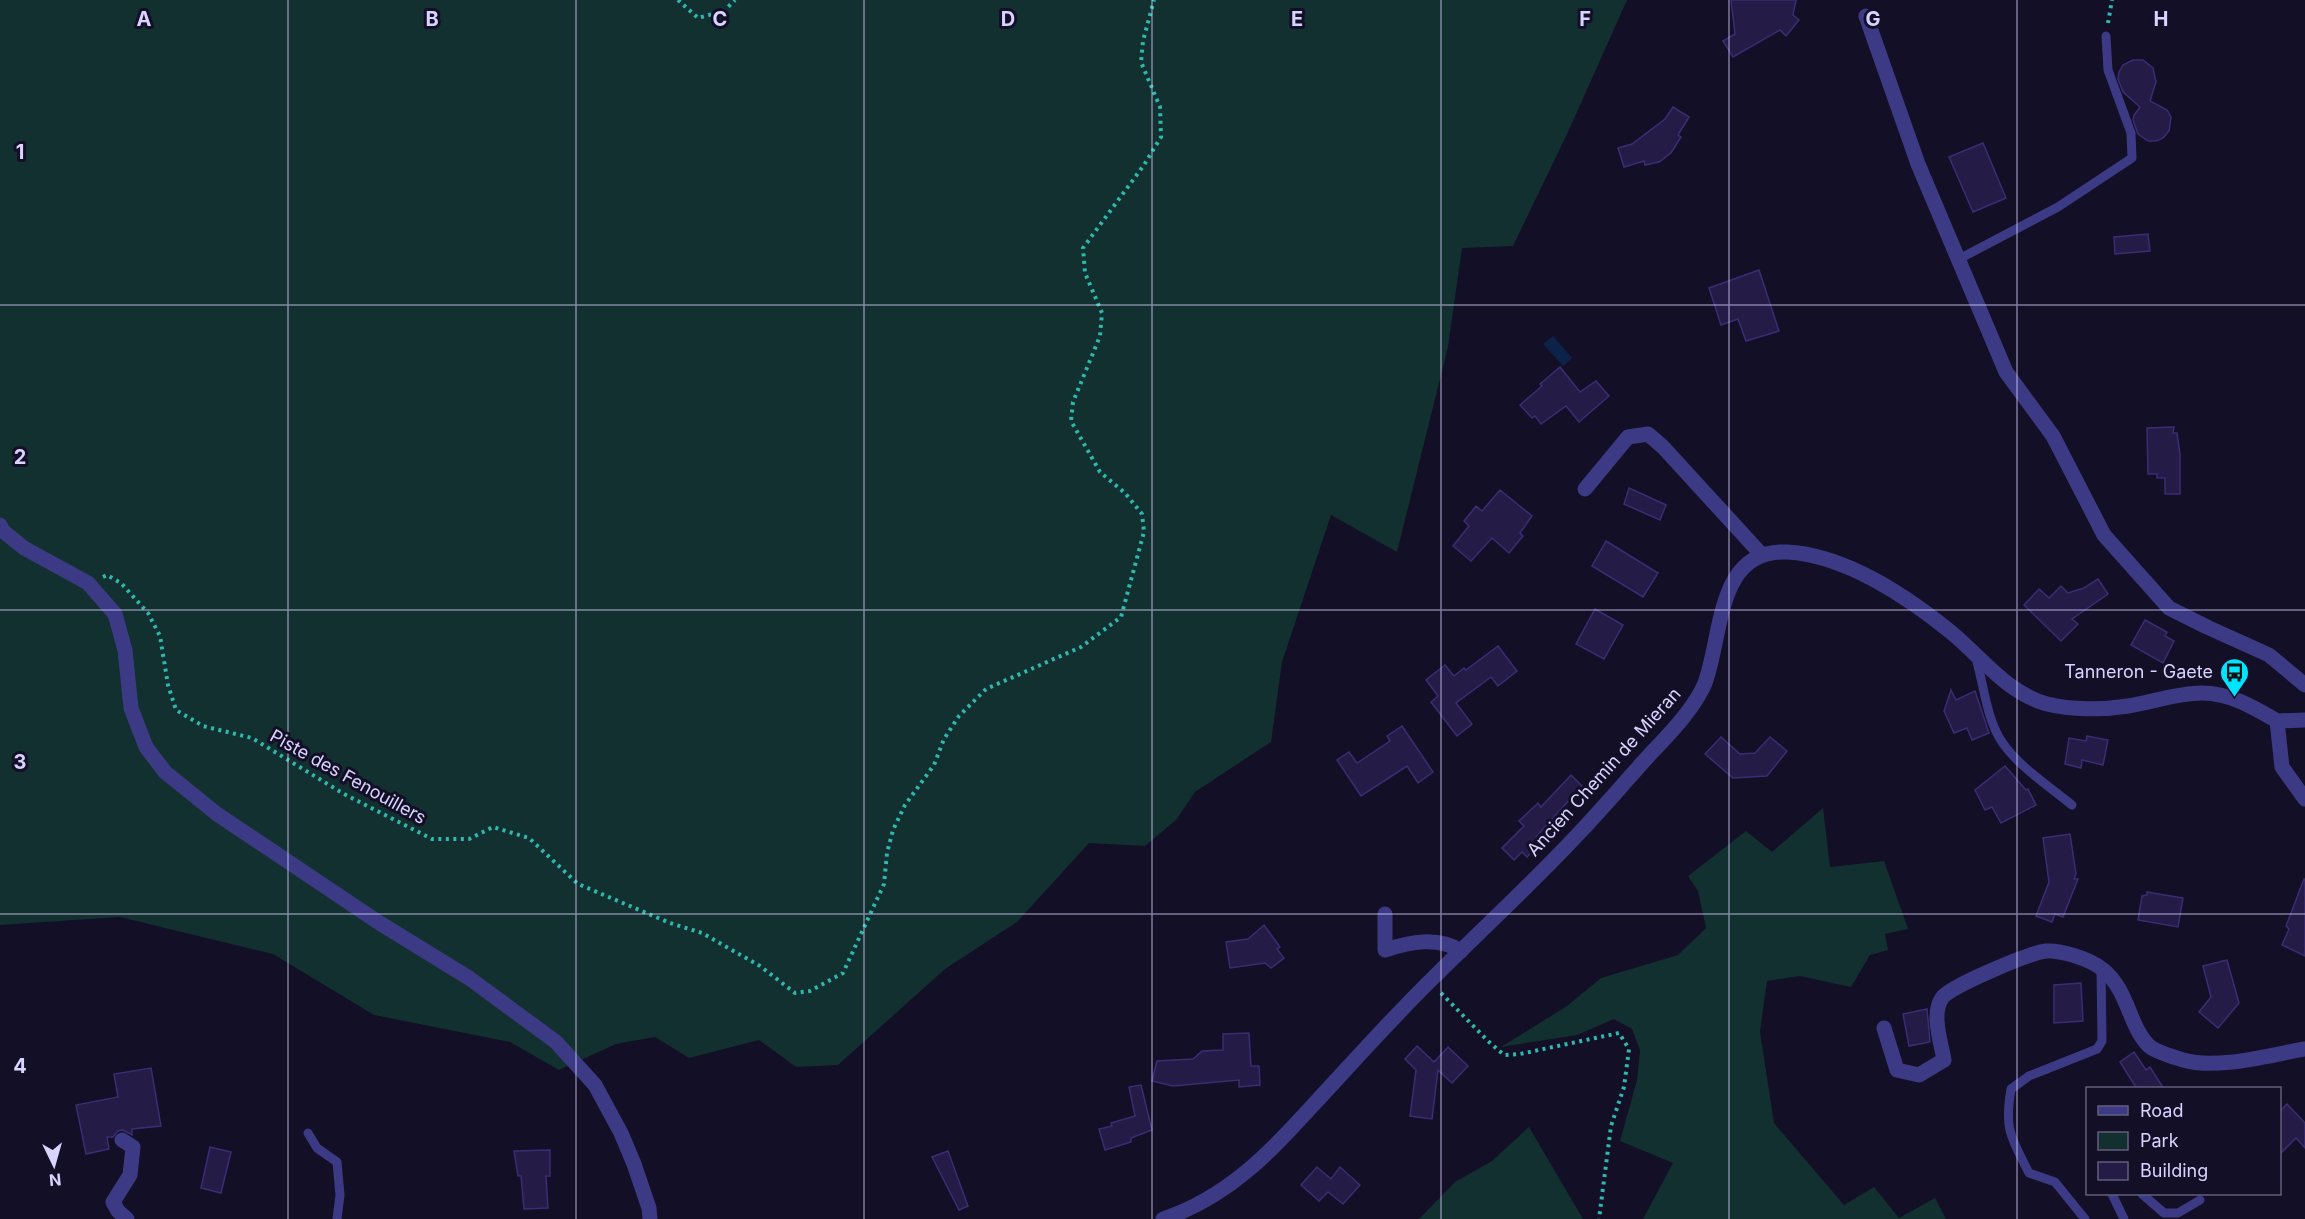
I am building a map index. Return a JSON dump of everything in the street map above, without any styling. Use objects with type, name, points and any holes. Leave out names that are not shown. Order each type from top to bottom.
[{"type":"street","points":[[1866,16],[1918,165],[2006,372],[2054,436],[2104,535],[2169,608],[2269,655],[2305,686]]},
{"type":"street","points":[[1586,489],[1628,437],[1648,434],[1663,447],[1761,554],[1786,552],[1819,557],[1853,570],[1897,593],[1952,633],[2023,695],[2048,704],[2085,708],[2126,706],[2187,694],[2204,693],[2234,698],[2277,721],[2305,720]]},
{"type":"street","points":[[0,525],[3,531],[24,548],[88,583],[115,615],[125,650],[131,708],[146,747],[165,772],[217,814],[378,922],[470,978],[556,1042],[595,1085],[621,1133],[649,1208],[650,1219]]},
{"type":"street","name":"Ancien Chemin de Mieran","points":[[1163,1219],[1176,1215],[1227,1188],[1265,1156],[1430,981],[1583,830],[1686,715],[1704,685],[1728,591],[1737,571],[1761,554]]},
{"type":"street","points":[[2277,721],[2282,767],[2305,799]]},
{"type":"street","points":[[1385,914],[1385,950],[1412,941],[1451,944],[1461,951]]},
{"type":"street","points":[[1884,1028],[1897,1070],[1919,1075],[1944,1060],[1937,1010],[1943,996],[1988,971],[2045,951],[2069,954],[2101,968],[2121,990],[2140,1032],[2150,1047],[2161,1052],[2184,1060],[2207,1063],[2249,1059],[2305,1049]]},
{"type":"street","points":[[122,1140],[133,1147],[130,1175],[113,1202],[118,1211],[127,1219]]},
{"type":"lane","points":[[1959,259],[2058,207],[2132,158],[2131,133],[2108,70],[2106,36]]},
{"type":"lane","points":[[1978,657],[1977,662],[1994,724],[2003,743],[2013,756],[2072,805]]},
{"type":"lane","points":[[2085,1219],[2055,1182],[2030,1173],[2009,1135],[2007,1111],[2011,1089],[2029,1076],[2097,1050],[2102,1041],[2101,968]]},
{"type":"lane","points":[[308,1133],[317,1148],[337,1162],[340,1195],[337,1219]]},
{"type":"lane","points":[[2112,1195],[2124,1219]]},
{"type":"lane","points":[[2143,1195],[2164,1213],[2178,1213],[2200,1200]]},
{"type":"path","points":[[678,0],[698,18],[724,11],[735,0]]},
{"type":"path","name":"Piste des Fenouillers","points":[[88,583],[107,575],[121,583],[148,613],[160,636],[168,685],[176,710],[203,726],[252,738],[344,795],[432,839],[470,839],[493,827],[529,838],[578,884],[670,923],[702,933],[760,966],[795,993],[810,992],[824,986],[843,973],[884,884],[887,853],[893,830],[906,805],[934,765],[944,739],[959,716],[986,689],[1081,647],[1121,617],[1144,532],[1142,514],[1125,493],[1100,472],[1071,421],[1074,402],[1100,336],[1102,313],[1086,273],[1083,248],[1144,165],[1161,137],[1160,107],[1141,62],[1143,40],[1154,0]]},
{"type":"path","points":[[2106,36],[2112,0]]},
{"type":"path","points":[[1430,981],[1504,1055],[1520,1054],[1619,1033],[1629,1049],[1624,1087],[1611,1126],[1599,1219]]},
{"type":"green space","points":[[0,0],[1627,0],[1568,132],[1513,246],[1462,248],[1448,347],[1397,552],[1331,515],[1282,662],[1271,742],[1195,792],[1176,820],[1145,846],[1089,843],[1017,922],[945,969],[838,1065],[796,1067],[759,1040],[689,1058],[655,1037],[616,1044],[559,1070],[510,1042],[374,1015],[273,954],[120,917],[0,925]]},
{"type":"green space","points":[[1823,808],[1830,867],[1884,861],[1908,929],[1885,934],[1888,950],[1870,955],[1851,987],[1800,976],[1767,981],[1760,1032],[1774,1123],[1844,1205],[1874,1187],[1899,1218],[1935,1198],[1946,1219],[1643,1219],[1673,1163],[1620,1141],[1637,1080],[1640,1050],[1632,1029],[1614,1019],[1577,1035],[1501,1047],[1567,1006],[1601,978],[1678,955],[1706,928],[1698,891],[1688,876],[1746,831],[1772,852]]},
{"type":"green space","points":[[1529,1127],[1583,1219],[1419,1219],[1455,1182],[1492,1161]]},
{"type":"water","points":[[1553,336],[1572,358],[1563,366],[1543,344]]},
{"type":"building","points":[[1731,0],[1796,0],[1793,15],[1799,20],[1786,36],[1780,30],[1733,57],[1723,41],[1735,34]]},
{"type":"building","points":[[2133,60],[2143,60],[2153,68],[2156,82],[2150,101],[2167,110],[2171,117],[2169,131],[2163,138],[2156,141],[2148,141],[2138,134],[2133,120],[2140,107],[2123,92],[2118,79],[2123,65]]},
{"type":"building","points":[[1673,107],[1689,117],[1671,153],[1659,162],[1645,165],[1644,161],[1624,167],[1618,148],[1632,144],[1665,119]]},
{"type":"building","points":[[1983,143],[2006,198],[1973,212],[1949,157]]},
{"type":"building","points":[[2148,234],[2150,251],[2115,254],[2114,237]]},
{"type":"building","points":[[1759,270],[1779,331],[1746,341],[1738,319],[1721,325],[1709,288]]},
{"type":"building","points":[[1560,367],[1580,392],[1596,381],[1609,396],[1579,422],[1566,406],[1541,424],[1535,416],[1532,418],[1520,405]]},
{"type":"building","points":[[2174,427],[2173,433],[2177,433],[2180,454],[2180,494],[2165,494],[2165,478],[2157,478],[2157,474],[2148,474],[2147,428]]},
{"type":"building","points":[[1629,488],[1666,505],[1660,520],[1624,504]]},
{"type":"building","points":[[1500,490],[1532,516],[1520,533],[1523,536],[1509,553],[1492,538],[1471,561],[1453,546],[1469,526],[1464,521],[1476,506],[1482,511]]},
{"type":"building","points":[[1606,541],[1658,573],[1643,597],[1592,566]]},
{"type":"building","points":[[2098,579],[2108,594],[2072,619],[2078,624],[2061,641],[2024,605],[2039,589],[2049,598],[2061,586],[2068,593],[2084,588]]},
{"type":"building","points":[[1595,609],[1623,625],[1604,659],[1576,644]]},
{"type":"building","points":[[2145,620],[2167,632],[2165,636],[2174,641],[2163,663],[2131,645]]},
{"type":"building","points":[[1498,646],[1517,671],[1498,686],[1491,677],[1456,703],[1472,724],[1457,736],[1431,702],[1438,696],[1426,680],[1445,665],[1454,676],[1464,668],[1466,670]]},
{"type":"building","points":[[1951,690],[1956,700],[1975,691],[1989,733],[1972,740],[1967,728],[1954,733],[1944,711]]},
{"type":"building","points":[[1402,726],[1433,772],[1418,783],[1407,766],[1361,796],[1337,760],[1349,752],[1357,763],[1390,741],[1387,736]]},
{"type":"building","points":[[2087,736],[2108,740],[2103,765],[2082,760],[2081,768],[2065,764],[2069,738],[2086,741]]},
{"type":"building","points":[[1721,737],[1740,754],[1755,753],[1770,737],[1787,751],[1767,776],[1733,778],[1705,754]]},
{"type":"building","points":[[2005,766],[2026,790],[2028,789],[2036,805],[2001,823],[1992,807],[1985,810],[1975,790]]},
{"type":"building","points":[[1571,775],[1582,786],[1536,837],[1541,843],[1527,857],[1522,852],[1514,860],[1502,848],[1524,826],[1519,821],[1538,803],[1541,807]]},
{"type":"building","points":[[2070,834],[2076,874],[2074,879],[2078,879],[2063,917],[2055,914],[2052,922],[2036,916],[2049,882],[2043,838]]},
{"type":"building","points":[[2304,879],[2305,956],[2282,945],[2289,929],[2286,926]]},
{"type":"building","points":[[2147,892],[2183,898],[2178,927],[2138,920],[2142,896],[2147,895]]},
{"type":"building","points":[[1264,925],[1280,947],[1277,949],[1284,958],[1271,968],[1265,963],[1230,968],[1226,942],[1248,939]]},
{"type":"building","points":[[2227,960],[2239,1003],[2218,1028],[2199,1012],[2211,997],[2203,966]]},
{"type":"building","points":[[2081,983],[2083,1021],[2054,1023],[2054,985]]},
{"type":"building","points":[[1927,1009],[1930,1042],[1909,1046],[1903,1014]]},
{"type":"building","points":[[1249,1033],[1251,1066],[1259,1066],[1260,1085],[1239,1087],[1239,1080],[1173,1086],[1152,1081],[1157,1061],[1193,1059],[1202,1051],[1223,1050],[1223,1034]]},
{"type":"building","points":[[1417,1046],[1434,1062],[1448,1047],[1468,1066],[1452,1083],[1438,1070],[1432,1119],[1410,1116],[1416,1070],[1405,1059]]},
{"type":"building","points":[[2134,1052],[2146,1070],[2150,1067],[2163,1087],[2136,1087],[2120,1062]]},
{"type":"building","points":[[151,1068],[161,1126],[132,1129],[132,1135],[123,1130],[118,1131],[113,1137],[107,1137],[109,1149],[86,1154],[76,1105],[118,1097],[114,1074]]},
{"type":"building","points":[[1141,1085],[1152,1130],[1131,1138],[1131,1142],[1105,1150],[1099,1129],[1135,1116],[1129,1087]]},
{"type":"building","points":[[2287,1104],[2305,1123],[2305,1148],[2296,1138],[2281,1153],[2281,1110]]},
{"type":"building","points":[[210,1147],[231,1152],[221,1193],[201,1188]]},
{"type":"building","points":[[550,1150],[550,1176],[546,1176],[548,1208],[524,1209],[521,1176],[518,1176],[514,1151]]},
{"type":"building","points":[[948,1151],[968,1206],[959,1210],[932,1157]]},
{"type":"building","points":[[1317,1167],[1331,1179],[1340,1167],[1360,1185],[1343,1204],[1328,1192],[1319,1201],[1301,1185]]},
{"type":"place","name":"Tanneron - Gaete","points":[[2234,698]]}]
